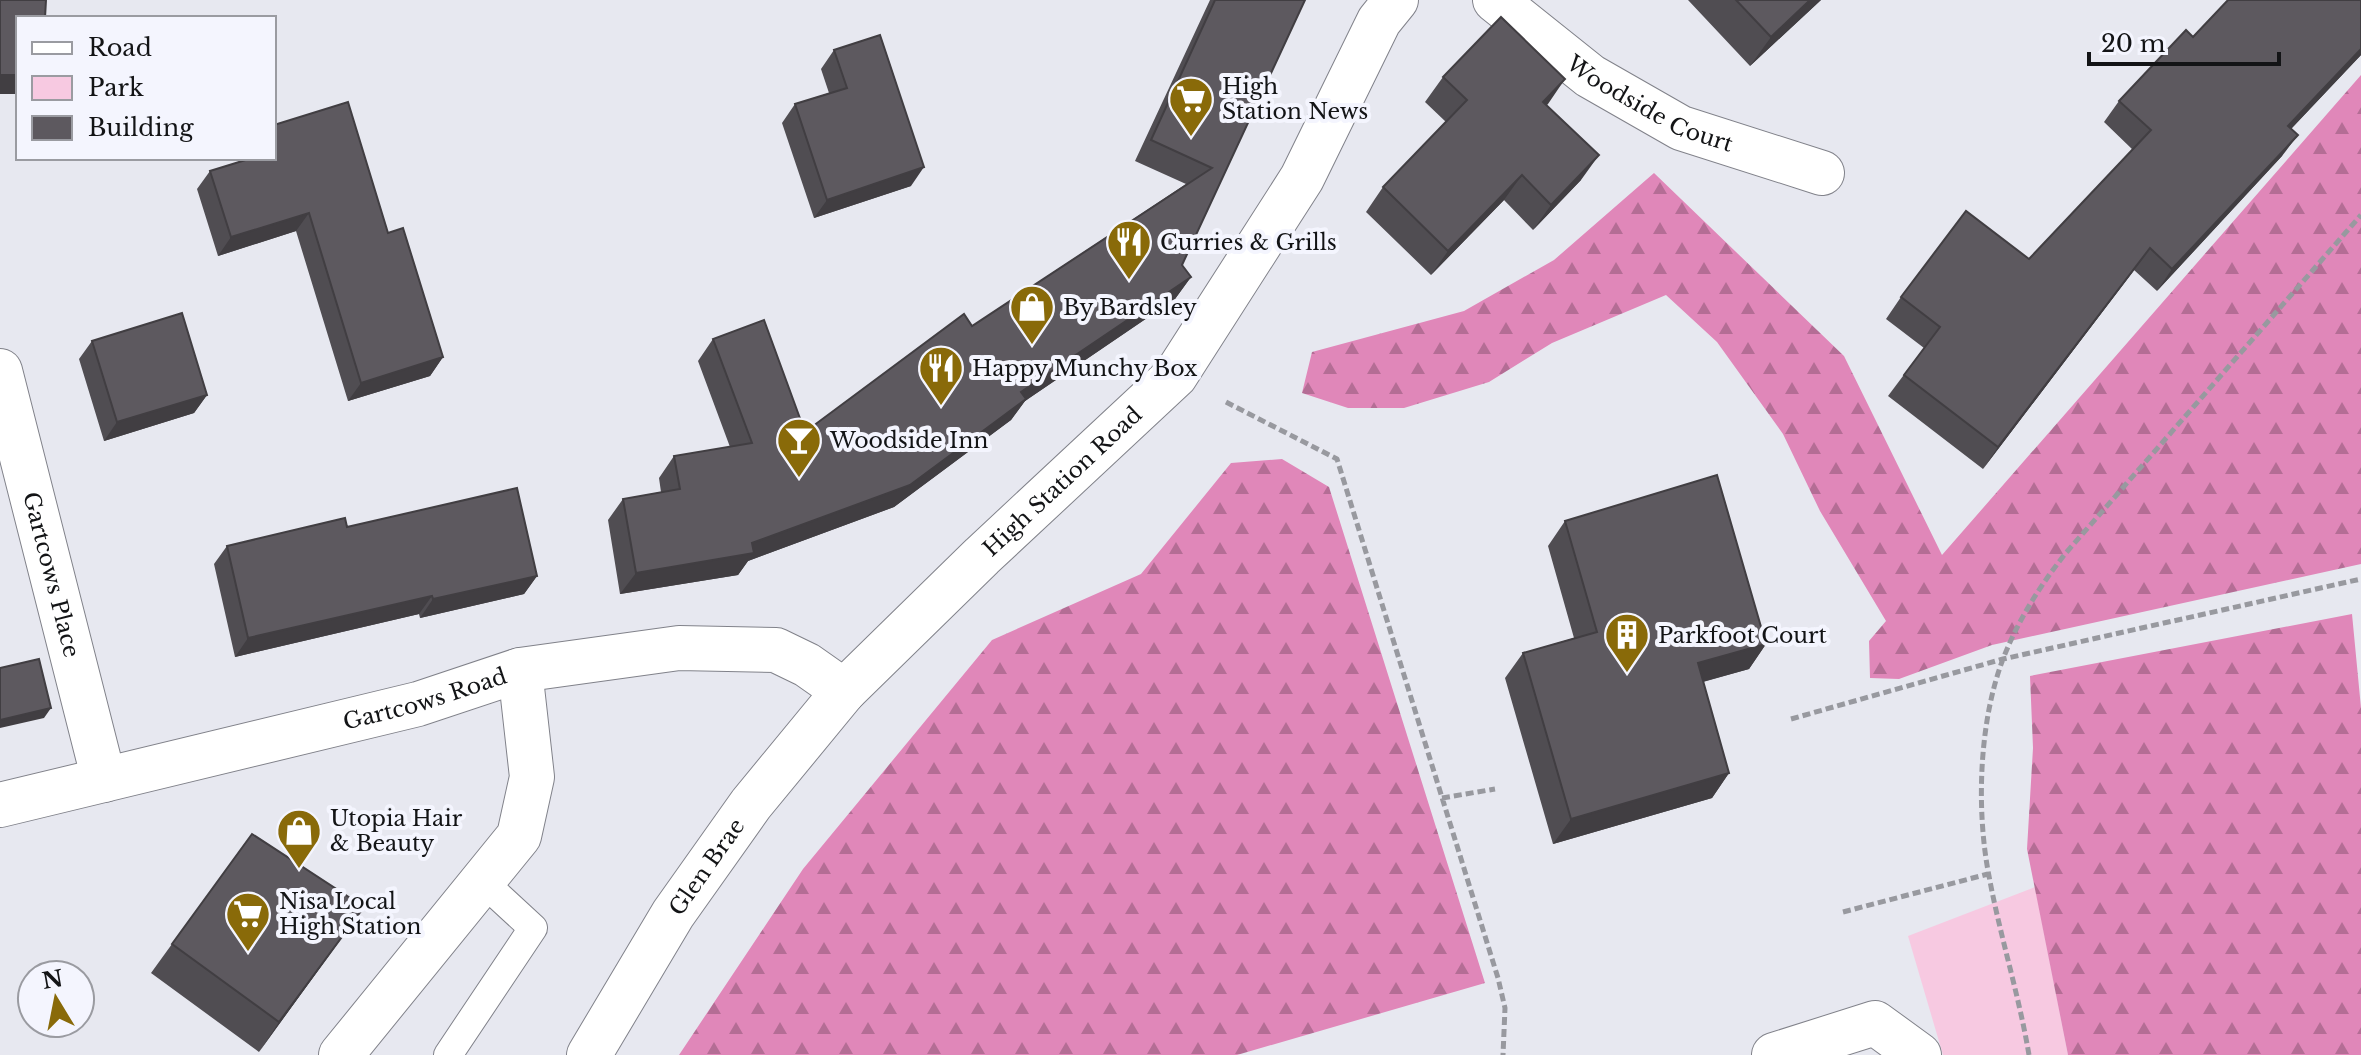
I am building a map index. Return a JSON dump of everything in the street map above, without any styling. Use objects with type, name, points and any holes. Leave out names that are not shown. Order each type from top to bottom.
[{"type":"street","name":"High Station Road","points":[[844,691],[982,556],[1175,376],[1302,178],[1379,21],[1396,0]]},
{"type":"street","name":"Woodside Court","points":[[1495,0],[1590,76],[1681,128],[1822,173]]},
{"type":"street","name":"Gartcows Place","points":[[0,371],[104,780]]},
{"type":"street","name":"Gartcows Road","points":[[0,805],[418,704],[520,670],[679,648],[776,650],[807,665],[844,691]]},
{"type":"street","points":[[341,1055],[519,836],[532,777],[520,670]]},
{"type":"street","name":"Glen Brae","points":[[589,1055],[673,914],[751,804],[844,691]]},
{"type":"street","points":[[1774,1055],[1875,1023],[1919,1055]]},
{"type":"lane","points":[[448,1055],[533,928],[482,881]]},
{"type":"path","points":[[2029,1055],[1988,874],[1982,823],[1982,772],[1987,732],[2003,659],[2038,589],[2065,554],[2361,215]]},
{"type":"path","points":[[1235,406],[1337,459],[1498,978],[1505,1008],[1503,1055]]},
{"type":"path","points":[[1791,719],[2003,659],[2361,579]]},
{"type":"path","points":[[1442,798],[1495,789]]},
{"type":"path","points":[[1843,912],[1988,874]]},
{"type":"green space","points":[[2361,75],[2361,564],[1992,645],[1899,679],[1870,678],[1869,641],[1886,621],[1820,511],[1783,434],[1717,342],[1666,295],[1552,343],[1489,382],[1404,408],[1348,408],[1302,393],[1312,352],[1464,311],[1554,260],[1654,173],[1844,356],[1942,555]]},
{"type":"green space","points":[[1282,459],[1329,487],[1485,983],[1237,1055],[679,1055],[803,869],[992,640],[1141,574],[1231,463]]},
{"type":"green space","points":[[2352,614],[2361,708],[2361,1055],[2068,1055],[2027,849],[2033,748],[2030,676]]},
{"type":"green space","points":[[2035,887],[2068,1055],[1943,1055],[1908,936]]},
{"type":"building","points":[[0,0],[46,0],[45,16],[16,16],[16,75],[0,75]]},
{"type":"building","points":[[1215,0],[1305,0],[1182,265],[1191,277],[1021,392],[1026,399],[910,485],[752,543],[754,553],[636,573],[623,499],[680,489],[674,456],[752,443],[713,339],[764,320],[805,432],[964,314],[972,326],[1212,168],[1151,140]]},
{"type":"building","points":[[1736,0],[1810,0],[1771,37]]},
{"type":"building","points":[[2228,0],[2361,0],[2361,49],[2288,126],[2298,135],[2172,269],[2150,248],[1998,447],[1904,375],[1940,327],[1901,297],[1966,211],[2029,259],[2151,130],[2119,101],[2186,30],[2193,37]]},
{"type":"building","points":[[1501,17],[1565,79],[1543,102],[1599,155],[1551,205],[1522,175],[1448,251],[1383,187],[1467,100],[1443,77]]},
{"type":"building","points":[[880,35],[924,167],[827,200],[795,104],[847,88],[834,50]]},
{"type":"building","points":[[348,102],[388,233],[403,228],[443,357],[361,383],[309,213],[231,237],[210,171],[246,160],[276,160],[276,124]]},
{"type":"building","points":[[182,313],[207,395],[117,422],[92,341]]},
{"type":"building","name":"Parkfoot Court","points":[[1717,475],[1766,644],[1698,663],[1729,773],[1571,819],[1523,653],[1597,632],[1565,521]]},
{"type":"building","points":[[517,488],[537,576],[433,599],[432,596],[248,638],[227,546],[345,518],[347,527]]},
{"type":"building","points":[[39,659],[51,708],[0,720],[0,668]]},
{"type":"building","name":"Nisa Local High Station","points":[[252,834],[364,907],[279,1022],[172,944]]},
{"type":"place","name":"High Station News","points":[[1191,138]]},
{"type":"place","name":"Curries & Grills","points":[[1129,281]]},
{"type":"place","name":"By Bardsley","points":[[1032,346]]},
{"type":"place","name":"Happy Munchy Box","points":[[941,407]]},
{"type":"place","name":"Woodside Inn","points":[[799,479]]},
{"type":"place","name":"Parkfoot Court","points":[[1627,674]]},
{"type":"place","name":"Utopia Hair & Beauty","points":[[299,870]]},
{"type":"place","name":"Nisa Local High Station","points":[[248,953]]}]
